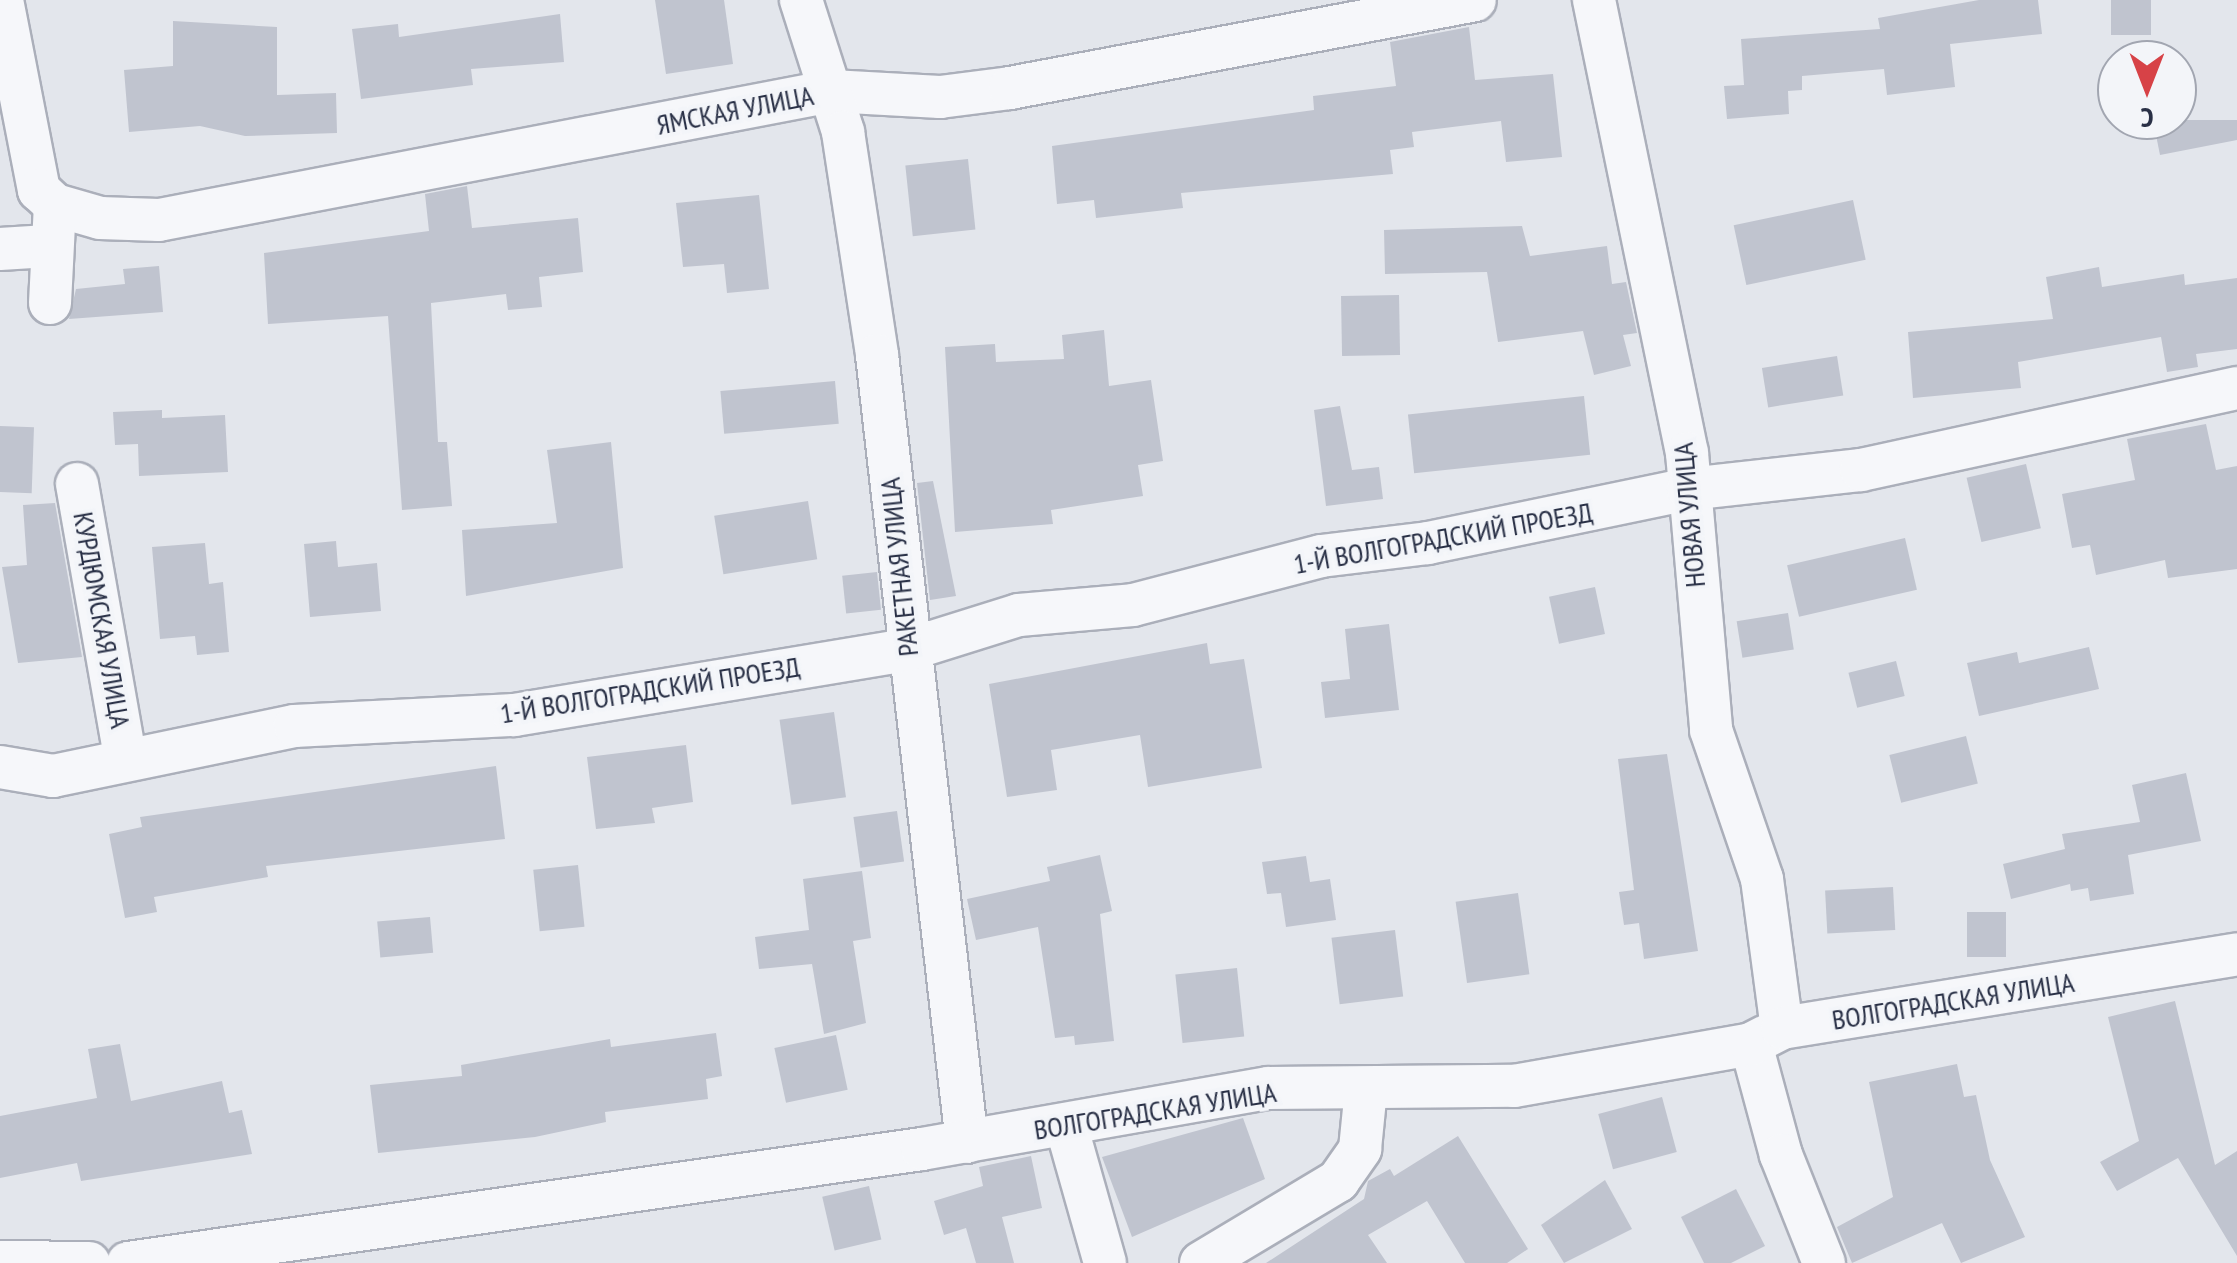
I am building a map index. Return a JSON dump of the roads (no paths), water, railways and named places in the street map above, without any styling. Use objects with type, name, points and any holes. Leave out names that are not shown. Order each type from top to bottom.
[{"type":"street","points":[[2,0],[39,190],[51,225],[50,303]]},
{"type":"street","name":"РАКЕТНАЯ УЛИЦА","points":[[801,0],[831,91],[877,355],[907,650],[968,1142]]},
{"type":"street","name":"ЯМСКАЯ УЛИЦА","points":[[0,249],[51,225],[100,218],[159,220],[831,91],[940,97],[1010,88],[1475,0]]},
{"type":"street","name":"НОВАЯ УЛИЦА","points":[[1594,0],[1687,453],[1711,730],[1762,879],[1766,1036],[1781,1155],[1824,1263]]},
{"type":"street","name":"1-Й ВОЛГОГРАДСКИЙ ПРОЕЗД","points":[[0,766],[54,776],[126,756],[295,726],[514,715],[907,650],[1019,615],[1133,606],[1321,556],[1428,543],[1688,489],[1861,470],[2237,388]]},
{"type":"street","name":"КУРДЮМСКАЯ УЛИЦА","points":[[78,484],[126,756]]},
{"type":"street","name":"ВОЛГОГРАДСКАЯ УЛИЦА","points":[[128,1263],[968,1142],[1268,1088],[1514,1086],[1766,1036],[2237,954]]},
{"type":"street","points":[[1202,1263],[1338,1181],[1360,1148],[1366,1089]]},
{"type":"street","points":[[1066,1126],[1105,1263]]},
{"type":"street","points":[[0,1262],[89,1263]]}]
